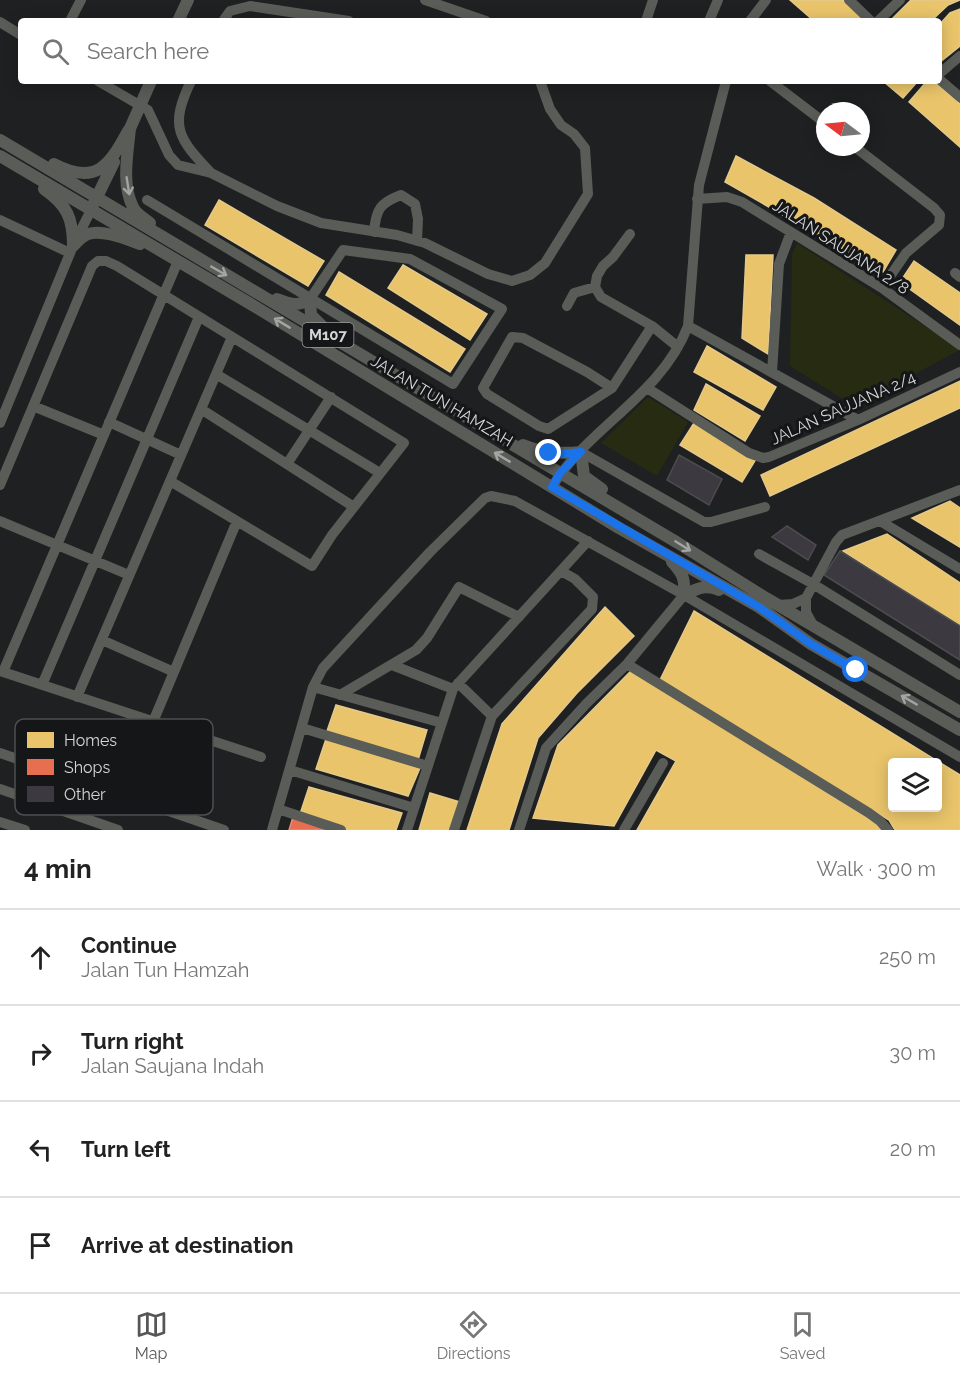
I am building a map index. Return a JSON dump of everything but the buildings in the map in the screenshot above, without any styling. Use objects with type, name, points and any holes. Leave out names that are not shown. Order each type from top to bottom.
[{"type":"main road","points":[[179,18],[188,0]]},
{"type":"main road","points":[[91,210],[150,84]]},
{"type":"main road","points":[[0,138],[66,170],[88,173],[104,167],[113,159],[130,128]]},
{"type":"main road","points":[[130,128],[126,175],[133,207],[139,215],[197,258]]},
{"type":"main road","name":"JALAN TUN HAMZAH","points":[[0,138],[96,198],[960,712]]},
{"type":"main road","points":[[0,158],[63,205],[73,228],[72,249]]},
{"type":"main road","name":"JALAN TUN HAMZAH","points":[[0,158],[178,261],[620,528],[759,607],[811,644],[960,729]]},
{"type":"main road","points":[[72,249],[81,237],[90,232],[128,240],[166,254]]},
{"type":"main road","points":[[245,286],[291,304],[300,304],[310,299],[311,315],[356,352]]},
{"type":"main road","points":[[460,413],[534,449],[562,454],[581,452],[584,476],[589,481],[664,534]]},
{"type":"main road","points":[[620,528],[671,561],[682,573],[685,581],[684,595],[708,586],[811,644]]},
{"type":"street","points":[[72,18],[81,0]]},
{"type":"street","points":[[425,0],[477,18]]},
{"type":"street","points":[[647,18],[653,0]]},
{"type":"street","points":[[710,18],[718,0]]},
{"type":"street","points":[[752,18],[766,0]]},
{"type":"street","points":[[849,0],[868,18]]},
{"type":"street","points":[[881,18],[900,0]]},
{"type":"street","points":[[225,18],[230,10],[250,6],[325,18]]},
{"type":"street","points":[[0,22],[18,33]]},
{"type":"street","points":[[942,71],[960,56]]},
{"type":"street","points":[[942,82],[960,97]]},
{"type":"street","points":[[103,84],[148,110],[169,155],[178,165],[211,173],[277,206],[321,223],[417,241],[488,274],[512,281],[530,275],[545,263],[588,194],[585,148],[574,134],[561,125],[550,109],[541,84]]},
{"type":"street","points":[[190,84],[181,103],[179,120],[182,138],[211,173]]},
{"type":"street","points":[[552,487],[560,473],[647,388],[678,347],[688,326],[702,171],[725,84]]},
{"type":"street","points":[[774,84],[816,116]]},
{"type":"street","points":[[867,156],[940,215],[939,225],[906,253],[882,288]]},
{"type":"street","points":[[374,232],[375,216],[385,201],[401,195],[415,204],[418,219],[417,241]]},
{"type":"street","name":"JALAN SAUJANA 2/8","points":[[698,199],[734,198],[882,288],[960,345]]},
{"type":"street","points":[[147,200],[310,299],[453,384],[502,309],[410,259],[343,250],[310,299]]},
{"type":"street","points":[[0,423],[72,249],[91,210]]},
{"type":"street","points":[[0,220],[72,249]]},
{"type":"street","points":[[772,372],[779,264],[791,232]]},
{"type":"street","points":[[630,234],[613,257],[603,266],[597,276],[595,287],[601,297],[652,326],[678,347]]},
{"type":"street","points":[[0,485],[92,266],[98,261],[106,261],[404,443],[312,566],[170,481]]},
{"type":"street","points":[[146,719],[2,672],[178,261]]},
{"type":"street","points":[[567,306],[574,293],[595,287]]},
{"type":"street","points":[[42,685],[199,317]]},
{"type":"street","points":[[612,388],[587,372],[515,336],[483,388],[487,394],[545,429],[552,427],[612,388],[652,326]]},
{"type":"street","points":[[688,326],[858,420]]},
{"type":"street","points":[[77,697],[232,337]]},
{"type":"street","name":"JALAN SAUJANA 2/4","points":[[647,388],[749,453],[763,458],[858,420],[960,372]]},
{"type":"street","points":[[216,374],[381,473]]},
{"type":"street","points":[[287,464],[331,398]]},
{"type":"street","points":[[33,406],[104,435]]},
{"type":"street","points":[[201,409],[354,507]]},
{"type":"street","points":[[109,422],[181,455]]},
{"type":"street","points":[[581,452],[704,522],[765,507]]},
{"type":"street","points":[[813,625],[806,612],[806,598],[842,535],[960,490]]},
{"type":"street","points":[[272,830],[314,687],[323,668],[430,552],[484,498],[491,496],[515,501],[588,541],[960,757]]},
{"type":"street","points":[[0,521],[129,575]]},
{"type":"street","points":[[159,719],[174,672],[237,521]]},
{"type":"street","points":[[880,521],[960,569]]},
{"type":"street","points":[[407,830],[455,686],[588,541]]},
{"type":"street","points":[[759,554],[960,675]]},
{"type":"street","points":[[454,830],[492,716],[592,609],[593,597],[575,579],[561,571]]},
{"type":"street","points":[[340,695],[422,645],[459,587],[519,617]]},
{"type":"street","points":[[519,830],[546,748],[627,664],[684,595]]},
{"type":"street","points":[[777,605],[793,604],[806,598]]},
{"type":"street","points":[[102,640],[174,672]]},
{"type":"street","points":[[627,664],[869,813],[880,820],[888,830]]},
{"type":"street","points":[[392,665],[455,686],[492,716]]},
{"type":"street","points":[[314,687],[442,723]]},
{"type":"street","points":[[302,728],[428,766]]},
{"type":"street","points":[[213,741],[261,757]]},
{"type":"street","points":[[0,753],[15,758]]},
{"type":"street","points":[[624,830],[663,763]]},
{"type":"street","points":[[290,770],[414,808]]},
{"type":"street","points":[[0,789],[15,794]]},
{"type":"street","points":[[279,809],[341,830]]},
{"type":"street","points":[[75,815],[118,830]]},
{"type":"street","points":[[181,815],[225,830]]},
{"type":"street","points":[[0,822],[25,830]]},
{"type":"green space","points":[[797,243],[960,350],[854,406],[790,366],[792,254]]},
{"type":"green space","points":[[648,397],[688,422],[657,476],[601,443]]},
{"type":"route","points":[[549,453],[581,452],[560,473],[552,487],[759,607],[811,644],[856,670]]}]
